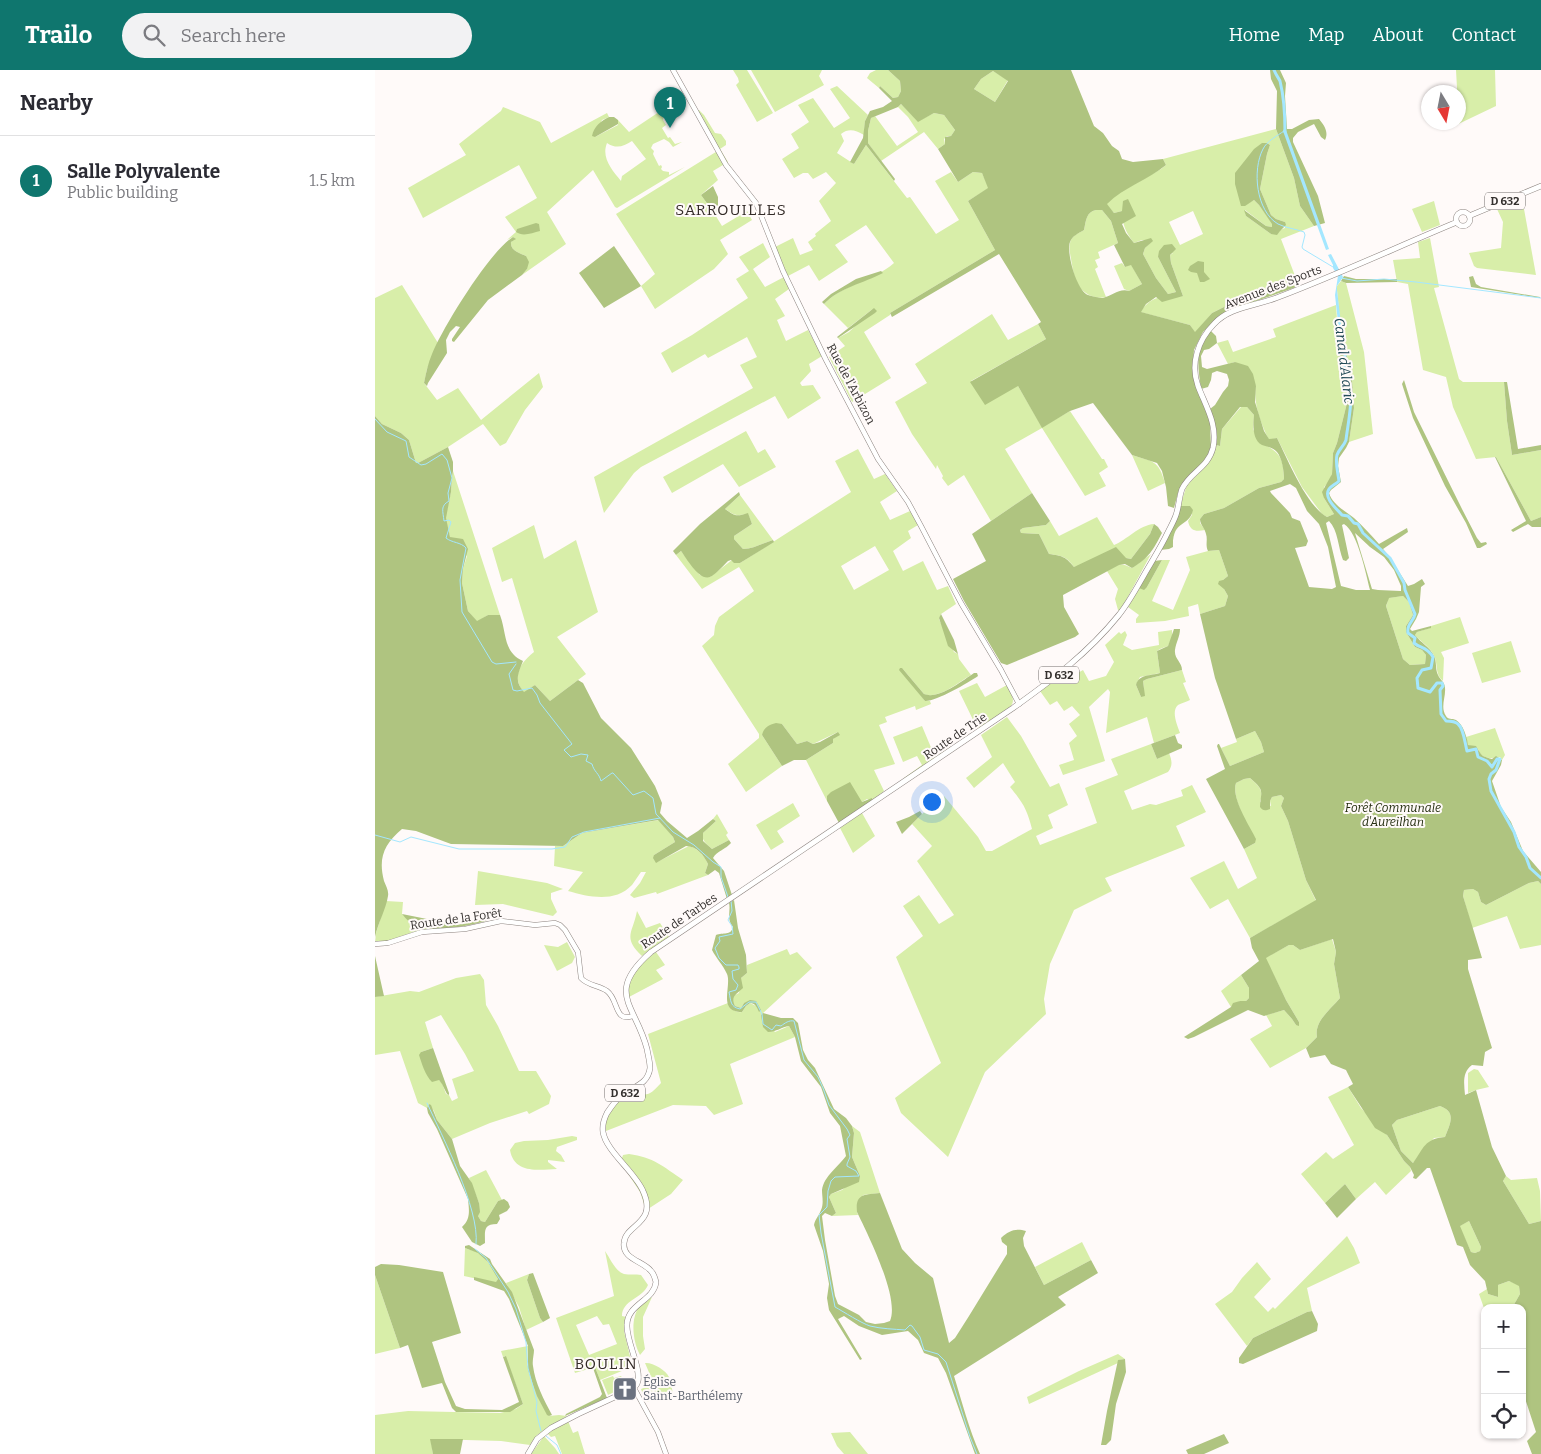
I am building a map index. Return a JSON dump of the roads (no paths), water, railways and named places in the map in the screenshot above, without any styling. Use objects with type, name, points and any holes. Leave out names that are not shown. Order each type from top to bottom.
[{"type":"main road","name":"Avenue des Sports","points":[[1469,216],[1541,186]]},
{"type":"main road","name":"Avenue des Sports","points":[[1460,213],[1469,216],[1467,225],[1461,226],[1457,222],[1457,216],[1460,213]]},
{"type":"main road","name":"Avenue des Sports","points":[[1155,554],[1174,519],[1183,487],[1203,467],[1213,449],[1213,424],[1197,385],[1195,373],[1196,354],[1204,335],[1215,322],[1232,311],[1274,298],[1457,222]]},
{"type":"main road","name":"Route de Trie","points":[[727,901],[1019,704],[1061,673],[1110,626],[1129,600],[1155,554]]},
{"type":"main road","name":"Route de Tarbes","points":[[634,1388],[638,1379],[627,1331],[628,1318],[635,1307],[652,1293],[656,1282],[650,1270],[624,1250],[624,1241],[625,1236],[643,1219],[647,1201],[640,1185],[609,1145],[603,1131],[603,1123],[615,1101],[643,1082],[648,1076],[650,1069],[643,1035],[626,998],[626,988],[629,978],[639,962],[727,901]]},
{"type":"main road","points":[[529,1454],[537,1439],[551,1428],[634,1388]]},
{"type":"street","name":"Rue de l'Arbizon","points":[[673,70],[726,165],[756,203],[783,271],[826,360],[878,459],[912,510],[961,603],[997,662],[1019,704]]},
{"type":"street","name":"Route de la Forêt","points":[[375,944],[388,943],[422,932],[465,929],[501,921],[535,925],[555,923],[565,930],[578,952],[581,978],[588,984],[607,991],[613,998],[619,1015],[626,1018],[633,1016]]},
{"type":"street","points":[[634,1388],[658,1432],[665,1454]]},
{"type":"water","points":[[1284,129],[1286,130],[1329,249],[1326,250],[1283,131]]},
{"type":"water","points":[[1331,254],[1343,277],[1337,286],[1343,340],[1340,341],[1335,295],[1338,276],[1328,255]]},
{"type":"waterway","name":"Canal d'Alaric","points":[[1274,70],[1280,81],[1284,106],[1285,132]]},
{"type":"waterway","points":[[1284,131],[1272,139],[1263,149],[1257,179],[1261,200],[1265,210],[1278,224],[1304,232],[1303,249],[1333,267]]},
{"type":"waterway","points":[[1341,278],[1357,281],[1384,279],[1416,282],[1541,298]]},
{"type":"waterway","name":"Canal d'Alaric","points":[[1341,338],[1345,355],[1344,370],[1350,385],[1351,404],[1346,440],[1336,458],[1339,481],[1329,489],[1329,500],[1342,515],[1348,516],[1354,523],[1358,524],[1363,533],[1390,558],[1404,583],[1415,614],[1408,627],[1408,633],[1415,638],[1414,643],[1428,651],[1433,657],[1431,668],[1422,670],[1417,678],[1418,688],[1430,692],[1437,683],[1442,683],[1443,686],[1440,690],[1441,714],[1446,721],[1455,722],[1460,726],[1467,751],[1476,749],[1478,757],[1487,761],[1492,767],[1497,759],[1500,759],[1496,770],[1489,779],[1491,791],[1514,832],[1519,847],[1526,857],[1530,868],[1541,878]]},
{"type":"waterway","points":[[375,419],[387,432],[406,441],[409,457],[421,465],[442,454],[447,460],[452,478],[448,493],[449,501],[444,505],[443,509],[444,521],[449,520],[451,522],[446,538],[466,548],[460,580],[462,612],[492,662],[496,664],[516,662]]},
{"type":"waterway","points":[[516,664],[509,674],[513,690],[532,688],[540,703],[572,744],[564,750],[571,757],[581,754],[588,755],[586,761],[592,764],[601,781],[613,773],[633,795],[644,791],[653,798],[656,814],[673,832],[694,845],[721,867],[721,877],[728,897]]},
{"type":"waterway","points":[[375,835],[400,842],[411,837],[459,849],[552,849],[565,847],[572,837],[584,832],[660,818]]},
{"type":"waterway","points":[[731,900],[732,911],[728,920],[732,926],[733,934],[719,937],[720,941],[715,948],[719,958],[726,965],[738,965],[739,967],[739,969],[732,971],[733,979],[738,985],[736,990],[729,992],[734,1007],[740,1009],[749,1002],[756,1002],[762,1014],[763,1024],[772,1030],[776,1025],[781,1026],[789,1021],[794,1021],[804,1060],[818,1077],[829,1105],[850,1135],[847,1139],[850,1157],[847,1166],[856,1171],[859,1176],[835,1177],[831,1181],[828,1191],[827,1207],[819,1215],[835,1307],[870,1326],[905,1330],[910,1325],[912,1326],[920,1337],[924,1350],[938,1354],[946,1362],[977,1454]]},
{"type":"waterway","points":[[427,1103],[459,1173],[466,1193],[476,1229],[476,1244]]},
{"type":"waterway","points":[[475,1249],[486,1258],[508,1292],[516,1309],[526,1342],[528,1368],[537,1402],[536,1411],[541,1431]]},
{"type":"waterway","points":[[546,1436],[557,1445],[561,1454]]},
{"type":"place","name":"Salle Polyvalente","points":[[670,128]]},
{"type":"place","name":"Église Saint-Barthélemy","points":[[625,1389]]},
{"type":"district","name":"SARROUILLES","points":[[731,210]]},
{"type":"district","name":"BOULIN","points":[[606,1364]]},
{"type":"park label","name":"Forêt Communale d'Aureilhan","points":[[1393,815]]}]
